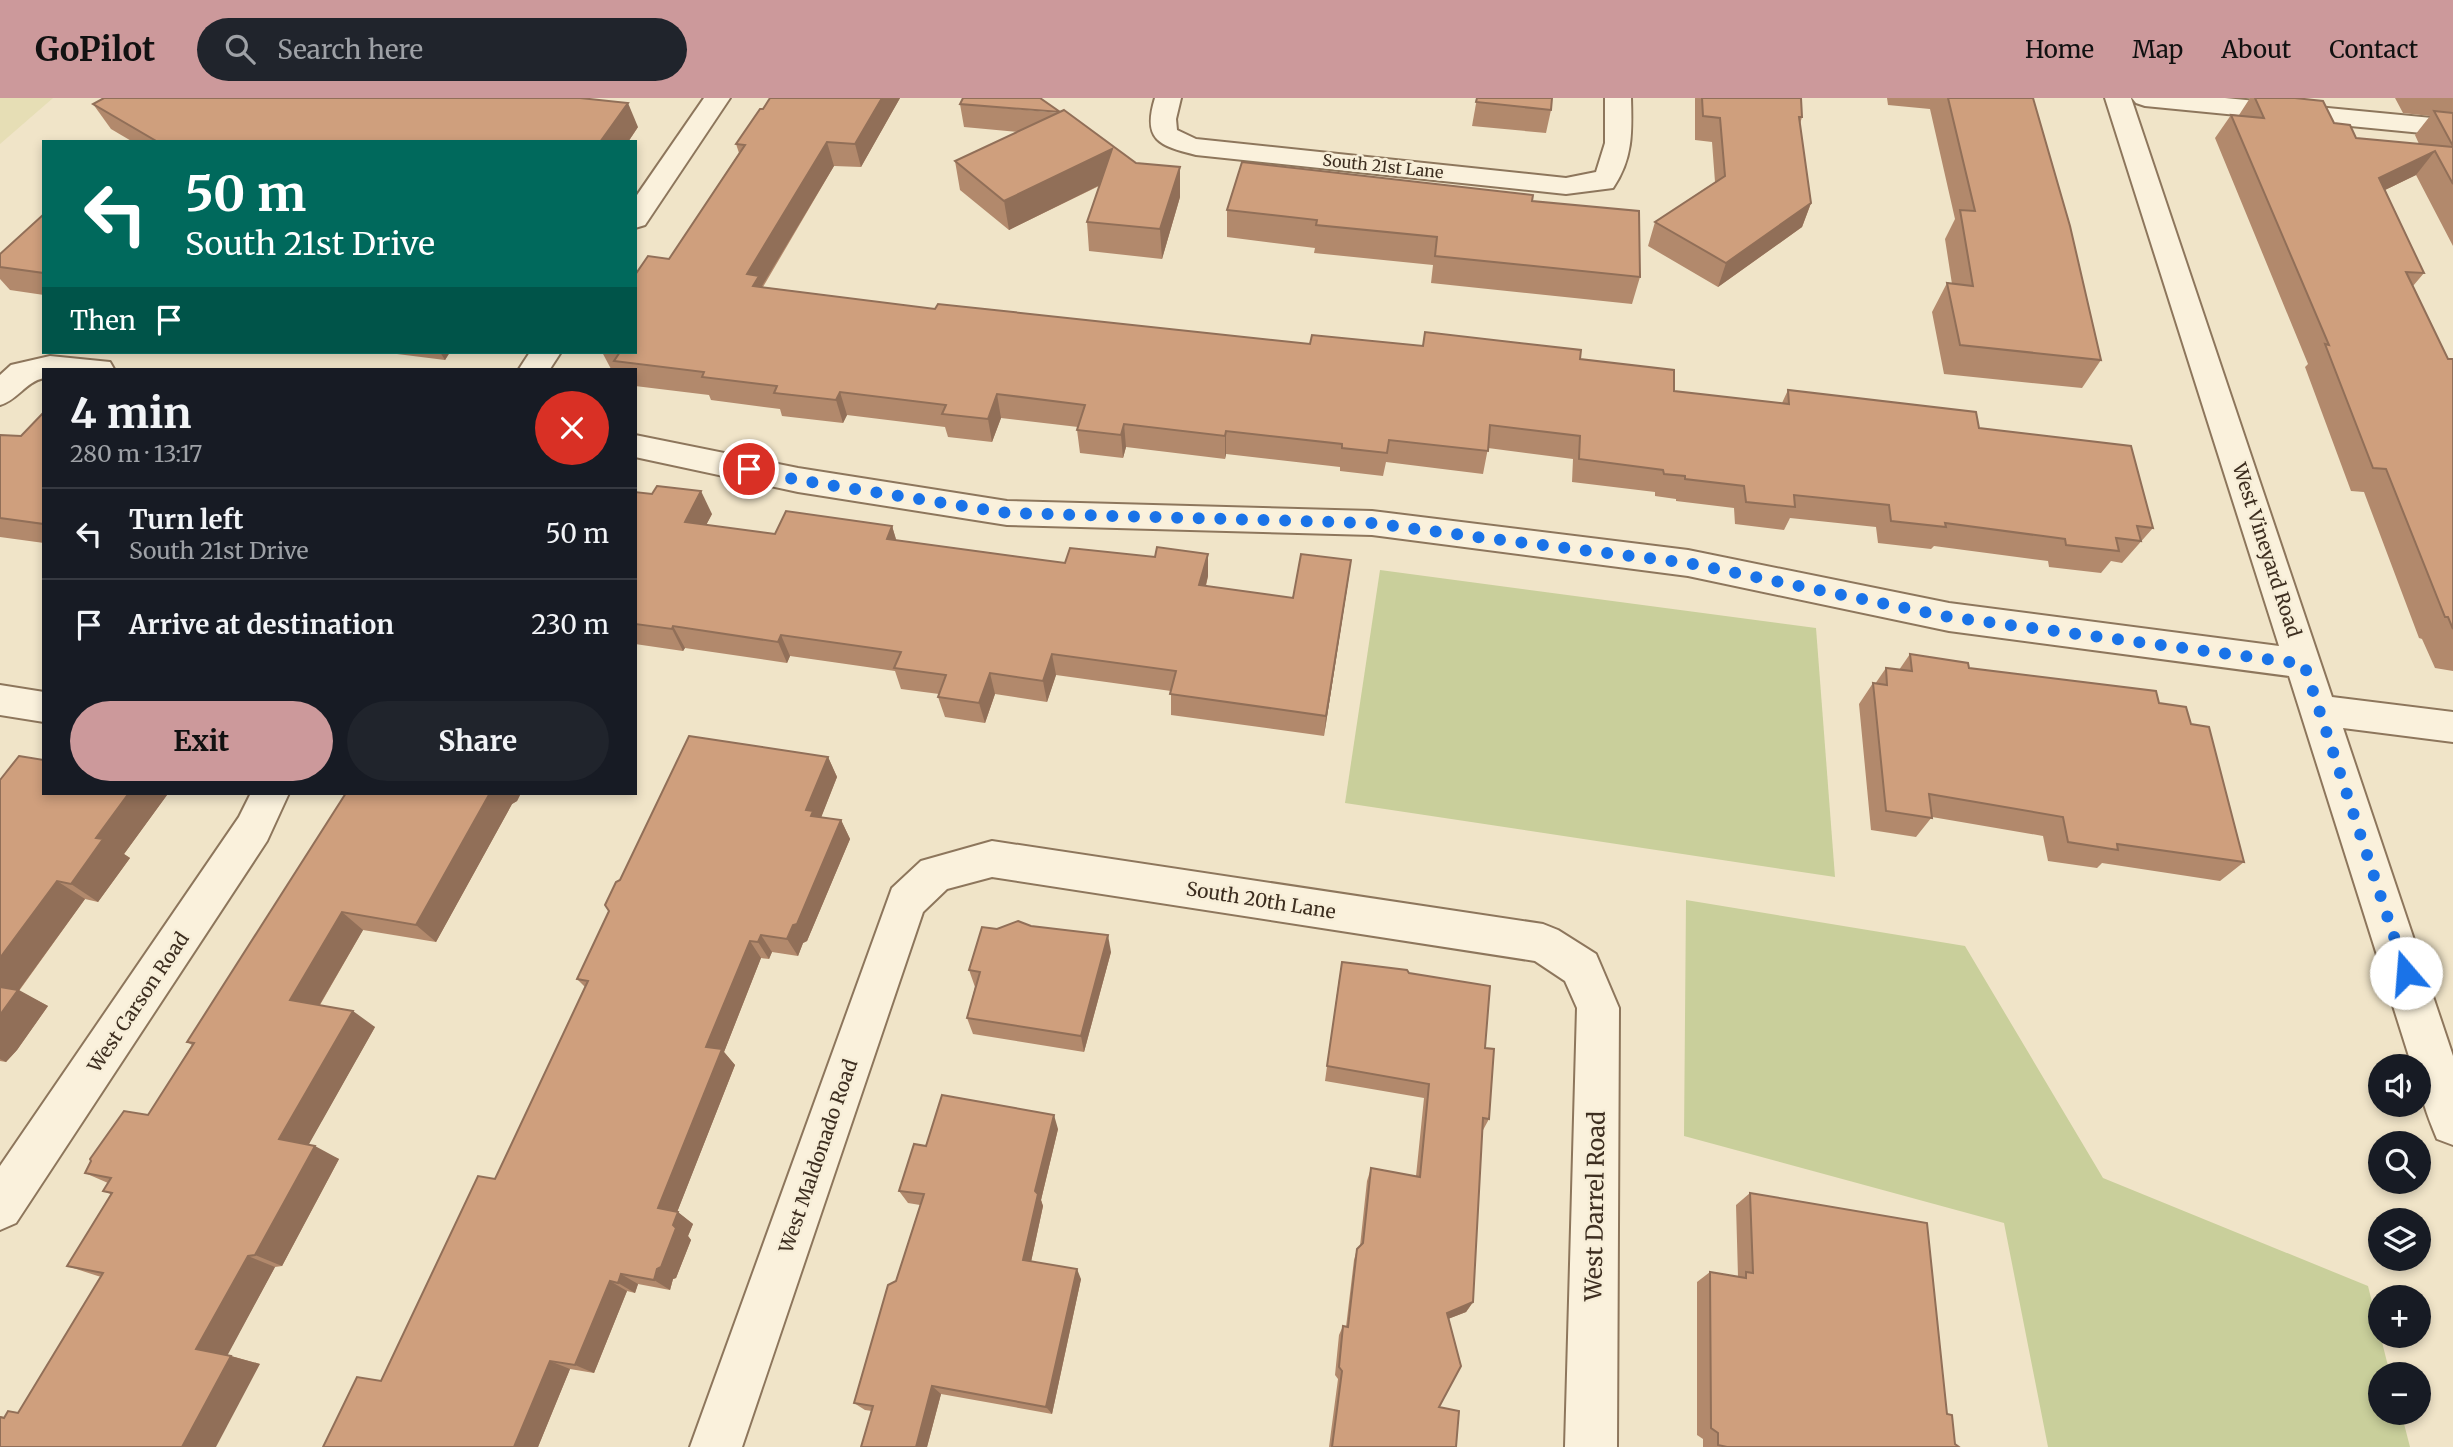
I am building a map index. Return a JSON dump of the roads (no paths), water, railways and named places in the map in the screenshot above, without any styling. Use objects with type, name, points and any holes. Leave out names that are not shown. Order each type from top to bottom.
[{"type":"street","points":[[637,216],[717,98]]},
{"type":"street","name":"South 21st Lane","points":[[1168,98],[1161,118],[1165,136],[1196,147],[1566,186],[1603,182],[1614,170],[1617,160],[1618,98]]},
{"type":"street","name":"West Vineyard Road","points":[[2118,98],[2453,1123]]},
{"type":"street","points":[[2145,98],[2453,128]]},
{"type":"street","points":[[0,394],[22,372],[50,366],[83,368]]},
{"type":"street","points":[[637,446],[798,480],[1007,513],[1372,523],[1688,563],[1949,617],[2304,664]]},
{"type":"street","points":[[0,700],[42,707]]},
{"type":"street","points":[[2318,710],[2453,727]]},
{"type":"street","name":"West Carson Road","points":[[0,1207],[253,829],[269,795]]},
{"type":"street","name":"South 20th Lane","points":[[935,874],[992,859],[1543,943],[1581,968]]},
{"type":"street","name":"West Maldonado Road","points":[[716,1447],[906,901],[935,874]]},
{"type":"street","name":"West Darrel Road","points":[[1581,968],[1598,1008],[1591,1447]]}]
